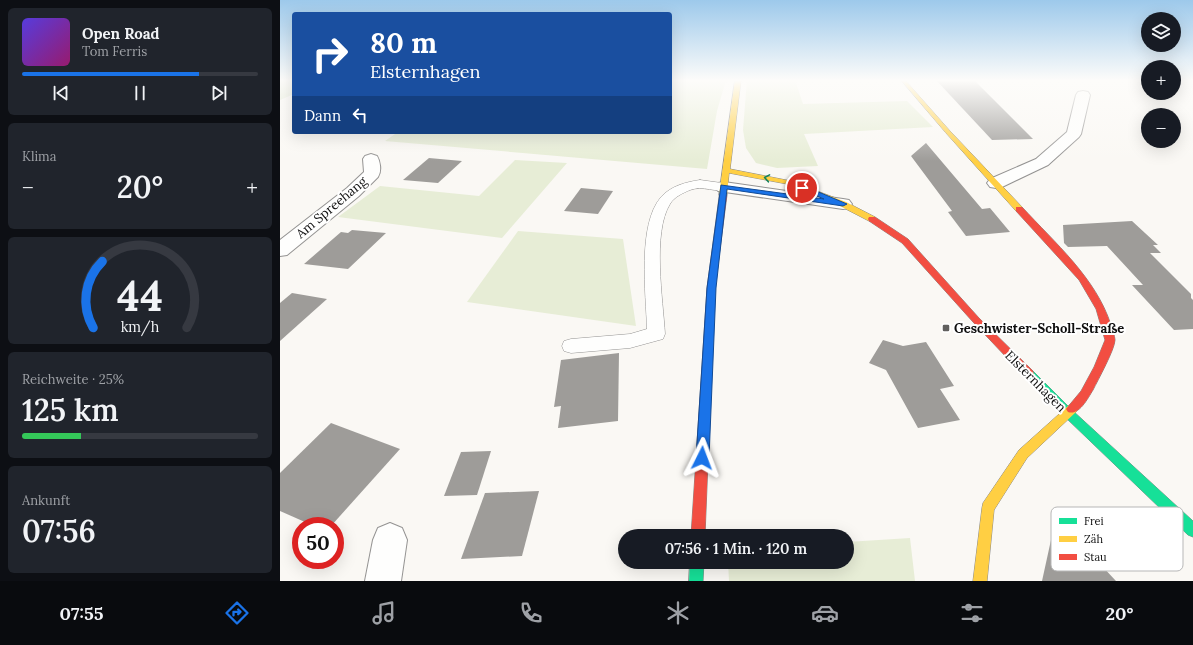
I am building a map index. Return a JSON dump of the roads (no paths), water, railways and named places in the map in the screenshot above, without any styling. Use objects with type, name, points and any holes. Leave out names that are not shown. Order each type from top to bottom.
[{"type":"street","points":[[698,529],[711,288],[734,107]]},
{"type":"street","points":[[926,107],[1082,278],[1101,309],[1110,340],[1099,368],[1085,394],[1068,413],[1023,454],[988,508],[980,581]]},
{"type":"street","points":[[996,183],[1042,162],[1074,134],[1080,107]]},
{"type":"street","name":"Am Spreehang","points":[[280,250],[358,187],[372,173],[371,160]]},
{"type":"street","name":"Elsternhagen","points":[[725,179],[843,204],[880,222],[905,241],[976,320],[1068,413],[1168,507]]},
{"type":"street","name":"Elsternhagen","points":[[1183,521],[1193,530]]},
{"type":"street","points":[[383,581],[390,540]]},
{"type":"street","points":[[696,581],[697,569]]},
{"type":"lane","points":[[571,346],[630,341],[656,334],[652,243],[656,223],[663,204],[674,193],[690,186],[725,179]]},
{"type":"place","name":"Geschwister-Scholl-Straße","points":[[946,328]]}]
